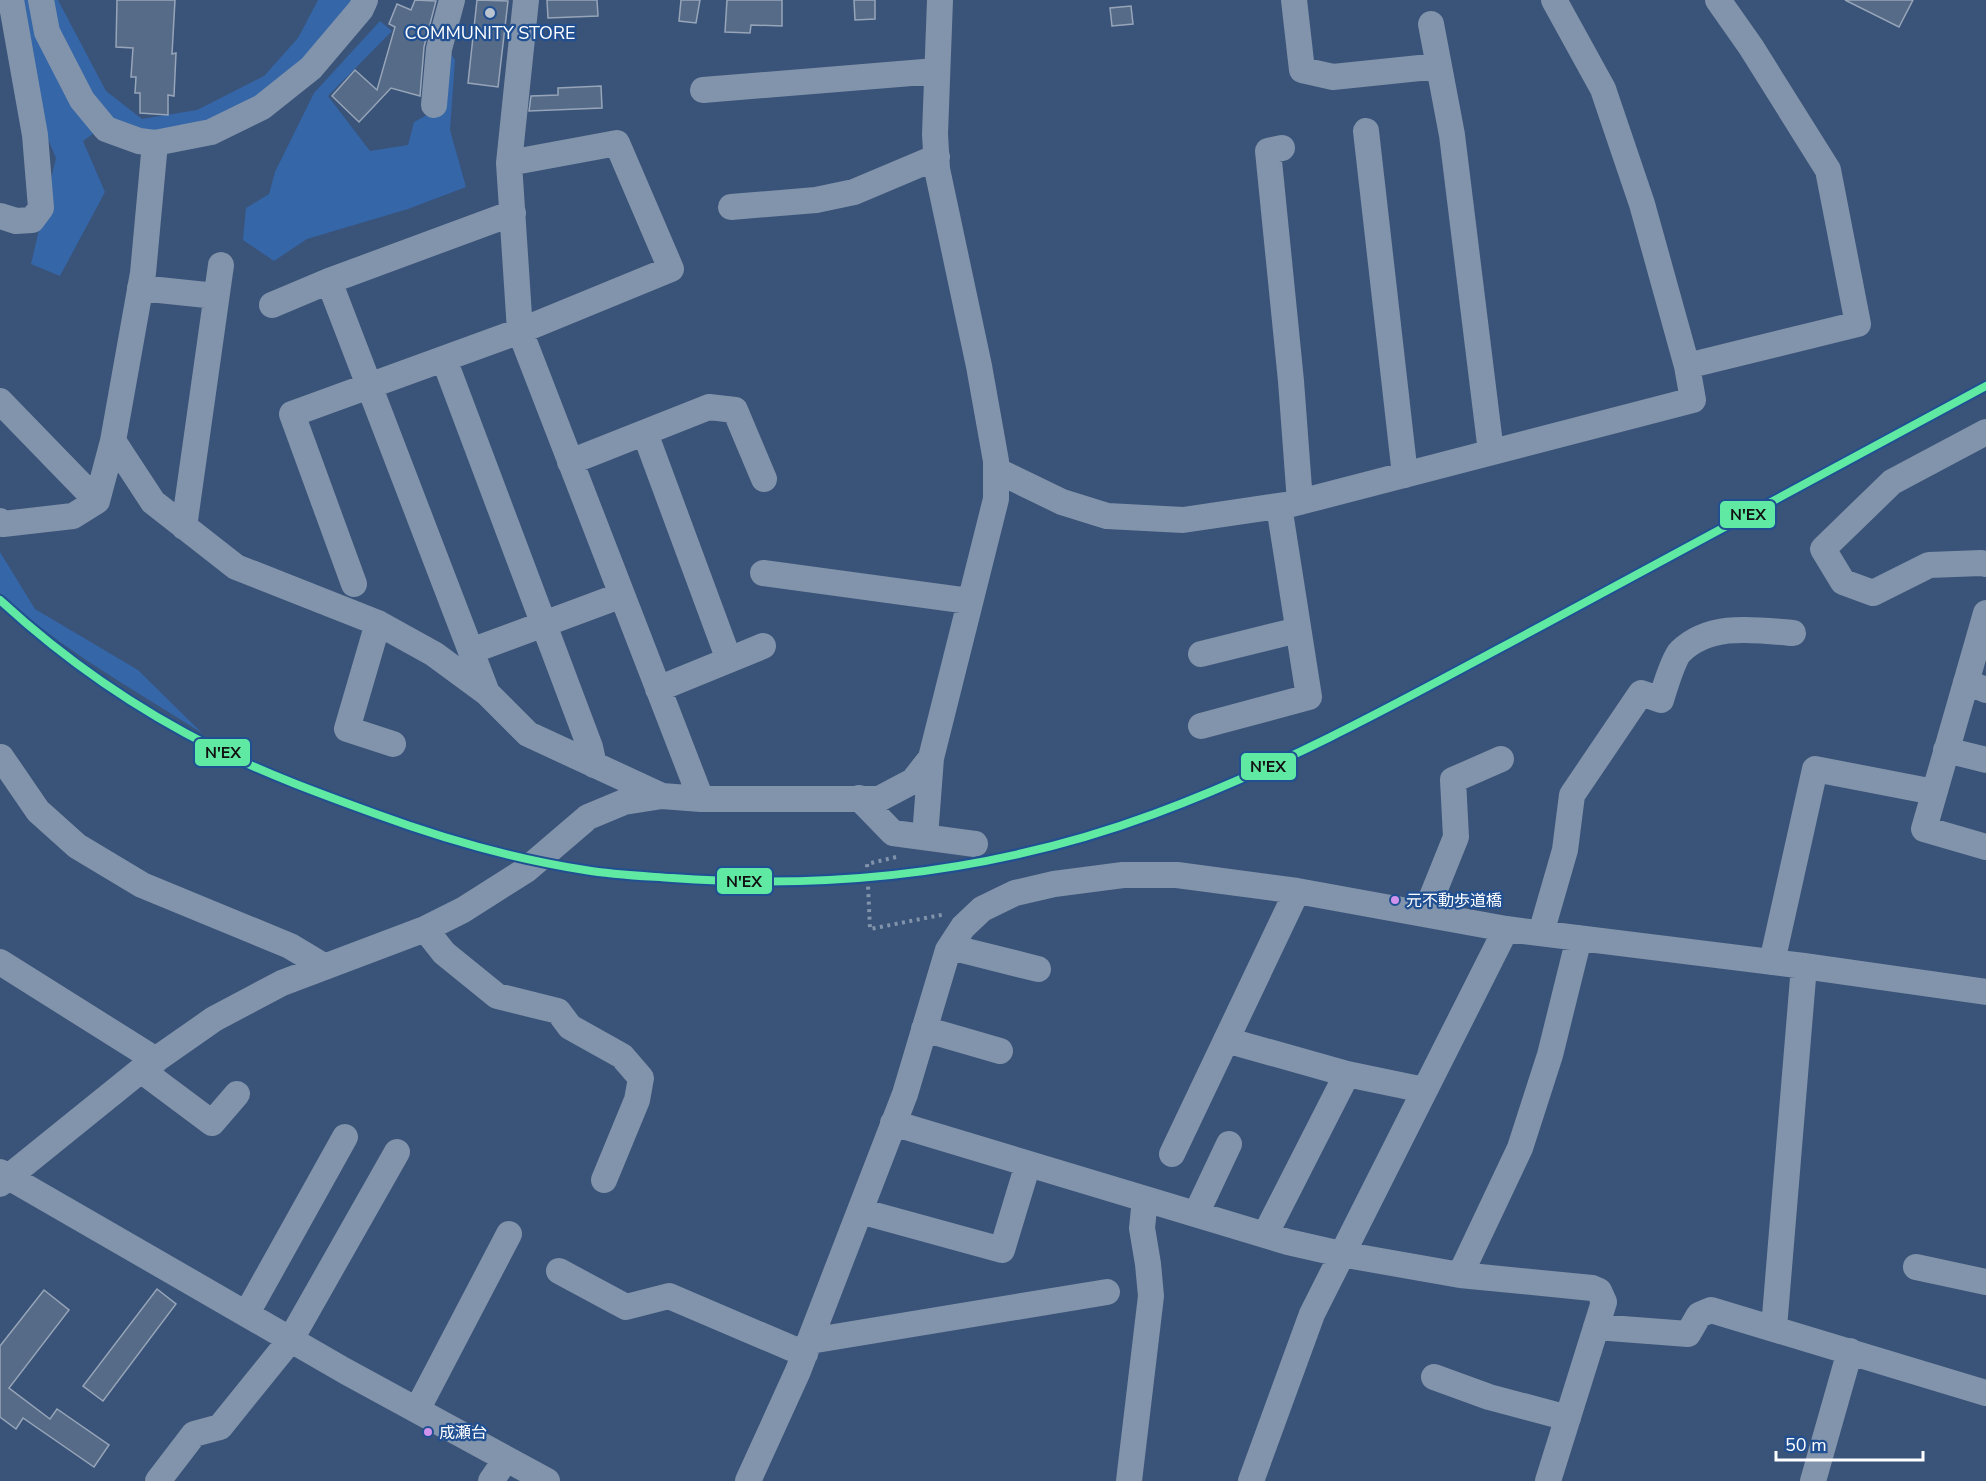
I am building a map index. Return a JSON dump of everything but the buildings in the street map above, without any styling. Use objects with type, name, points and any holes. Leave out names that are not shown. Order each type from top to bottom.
[{"type":"street","points":[[0,216],[16,220],[32,220],[41,208],[35,135],[11,0]]},
{"type":"street","points":[[41,0],[47,32],[82,100],[106,129],[139,141],[155,142],[211,132],[262,107],[311,68],[361,9],[365,0]]},
{"type":"street","points":[[434,105],[439,49],[452,0]]},
{"type":"street","points":[[526,0],[509,163],[520,331],[700,799]]},
{"type":"street","points":[[925,837],[931,758],[996,499],[996,460],[979,366],[937,169],[936,71],[940,0]]},
{"type":"street","points":[[1294,0],[1302,70],[1333,77],[1439,66]]},
{"type":"street","points":[[996,470],[1062,502],[1107,516],[1183,520],[1289,504],[1693,400],[1687,366],[1642,204],[1603,89],[1554,0]]},
{"type":"street","points":[[1687,366],[1858,324],[1828,170],[1751,47],[1718,0]]},
{"type":"street","points":[[1431,24],[1452,135],[1491,452]]},
{"type":"street","points":[[703,90],[936,71]]},
{"type":"street","points":[[1366,131],[1405,475]]},
{"type":"street","points":[[0,521],[3,524],[73,516],[97,501],[113,441],[140,288],[155,142]]},
{"type":"street","points":[[354,584],[292,414],[520,331],[671,269],[616,143],[509,163]]},
{"type":"street","points":[[1201,726],[1309,697],[1298,630],[1289,504],[1291,381],[1268,151],[1282,148]]},
{"type":"street","points":[[731,207],[816,200],[854,192],[936,157]]},
{"type":"street","points":[[272,305],[329,281],[513,213]]},
{"type":"street","points":[[184,526],[221,265]]},
{"type":"street","points":[[329,281],[487,693]]},
{"type":"street","points":[[140,288],[216,296]]},
{"type":"street","points":[[444,359],[591,747],[594,765]]},
{"type":"street","points":[[0,401],[97,501]]},
{"type":"street","points":[[570,462],[709,407],[735,410],[764,479]]},
{"type":"street","points":[[645,433],[729,660]]},
{"type":"street","points":[[1985,434],[1892,482],[1823,549],[1843,582],[1873,592],[1929,565],[1986,564]]},
{"type":"street","points":[[113,441],[153,502],[236,567],[378,623],[434,654],[487,693],[528,734],[662,796]]},
{"type":"street","points":[[763,573],[969,601]]},
{"type":"street","points":[[471,651],[622,595]]},
{"type":"street","points":[[1986,613],[1976,686],[1946,750],[1924,829],[1986,847]]},
{"type":"street","points":[[378,623],[346,729],[393,744]]},
{"type":"street","points":[[1541,933],[1565,850],[1572,795],[1641,693],[1661,700],[1679,652],[1703,637],[1736,629],[1793,633]]},
{"type":"street","points":[[1201,654],[1298,630]]},
{"type":"street","points":[[658,689],[763,646]]},
{"type":"street","points":[[1946,750],[1986,760]]},
{"type":"street","points":[[0,758],[38,812],[77,846],[142,885],[290,946],[325,967]]},
{"type":"street","points":[[547,1481],[3,1178],[148,1065],[214,1019],[282,983],[425,929],[464,910],[526,870],[588,817],[624,802],[662,796],[700,799],[879,799],[913,782],[931,758]]},
{"type":"street","points":[[1425,914],[1456,837],[1453,780],[1501,759]]},
{"type":"street","points":[[1772,962],[1815,769],[1934,792]]},
{"type":"street","points":[[859,798],[893,833],[975,844]]},
{"type":"street","points":[[751,1480],[807,1347],[905,1094],[948,950],[963,927],[982,909],[1016,893],[1054,884],[1123,874],[1177,875],[1297,891],[1506,929],[1804,966],[1986,992]]},
{"type":"street","points":[[1172,1154],[1297,891]]},
{"type":"street","points":[[425,929],[444,953],[496,996],[558,1011],[570,1027],[622,1056],[641,1078],[637,1100],[604,1180]]},
{"type":"street","points":[[1251,1481],[1312,1314],[1506,929]]},
{"type":"street","points":[[1460,1275],[1520,1148],[1550,1055],[1580,938]]},
{"type":"street","points":[[950,947],[1038,969]]},
{"type":"street","points":[[0,962],[148,1065],[212,1123],[237,1094]]},
{"type":"street","points":[[1774,1328],[1804,966]]},
{"type":"street","points":[[924,1029],[1000,1051]]},
{"type":"street","points":[[1226,1040],[1347,1074],[1424,1090]]},
{"type":"street","points":[[1265,1235],[1347,1074]]},
{"type":"street","points":[[894,1123],[1265,1235],[1341,1254],[1460,1275],[1592,1288],[1599,1291],[1604,1302],[1548,1481]]},
{"type":"street","points":[[247,1313],[345,1137]]},
{"type":"street","points":[[1196,1214],[1229,1144]]},
{"type":"street","points":[[158,1481],[194,1434],[220,1427],[291,1339],[397,1152]]},
{"type":"street","points":[[860,1211],[1002,1250],[1029,1164]]},
{"type":"street","points":[[1129,1481],[1151,1296],[1142,1228],[1145,1199]]},
{"type":"street","points":[[417,1410],[509,1234]]},
{"type":"street","points":[[1916,1267],[1986,1282]]},
{"type":"street","points":[[558,1271],[626,1307],[669,1296],[807,1347],[1107,1292]]},
{"type":"street","points":[[1596,1327],[1688,1334],[1699,1315],[1711,1310],[1986,1393]]},
{"type":"street","points":[[1813,1481],[1850,1351]]},
{"type":"street","points":[[1434,1377],[1489,1397],[1568,1418]]},
{"type":"street","points":[[491,1481],[506,1459]]},
{"type":"path","points":[[867,864],[870,929],[936,917]]},
{"type":"shaded area","points":[[17,0],[58,0],[106,91],[142,119],[197,110],[264,76],[298,38],[318,0],[354,0],[305,57],[228,118],[167,135],[111,121],[83,141],[105,192],[60,276],[31,264],[56,158],[41,123]]},
{"type":"shaded area","points":[[380,21],[392,31],[328,96],[370,151],[408,145],[414,122],[438,109],[448,50],[455,60],[450,130],[466,187],[408,209],[307,239],[274,261],[243,240],[246,208],[269,194],[275,172],[314,93]]},
{"type":"shaded area","points":[[0,552],[35,609],[138,670],[202,733],[72,650],[0,593]]},
{"type":"transit line","name":"N'EX","points":[[0,600],[49,643],[102,682],[185,733],[294,783],[453,840],[558,865],[596,872],[639,876],[733,881],[795,881],[917,872],[1037,850],[1096,834],[1154,814],[1255,773],[1401,701],[1986,386]]},
{"type":"place","name":"COMMUNITY STORE","points":[[490,13]]},
{"type":"place","name":"元不動歩道橋","points":[[1395,900]]},
{"type":"place","name":"成瀬台","points":[[428,1432]]}]
